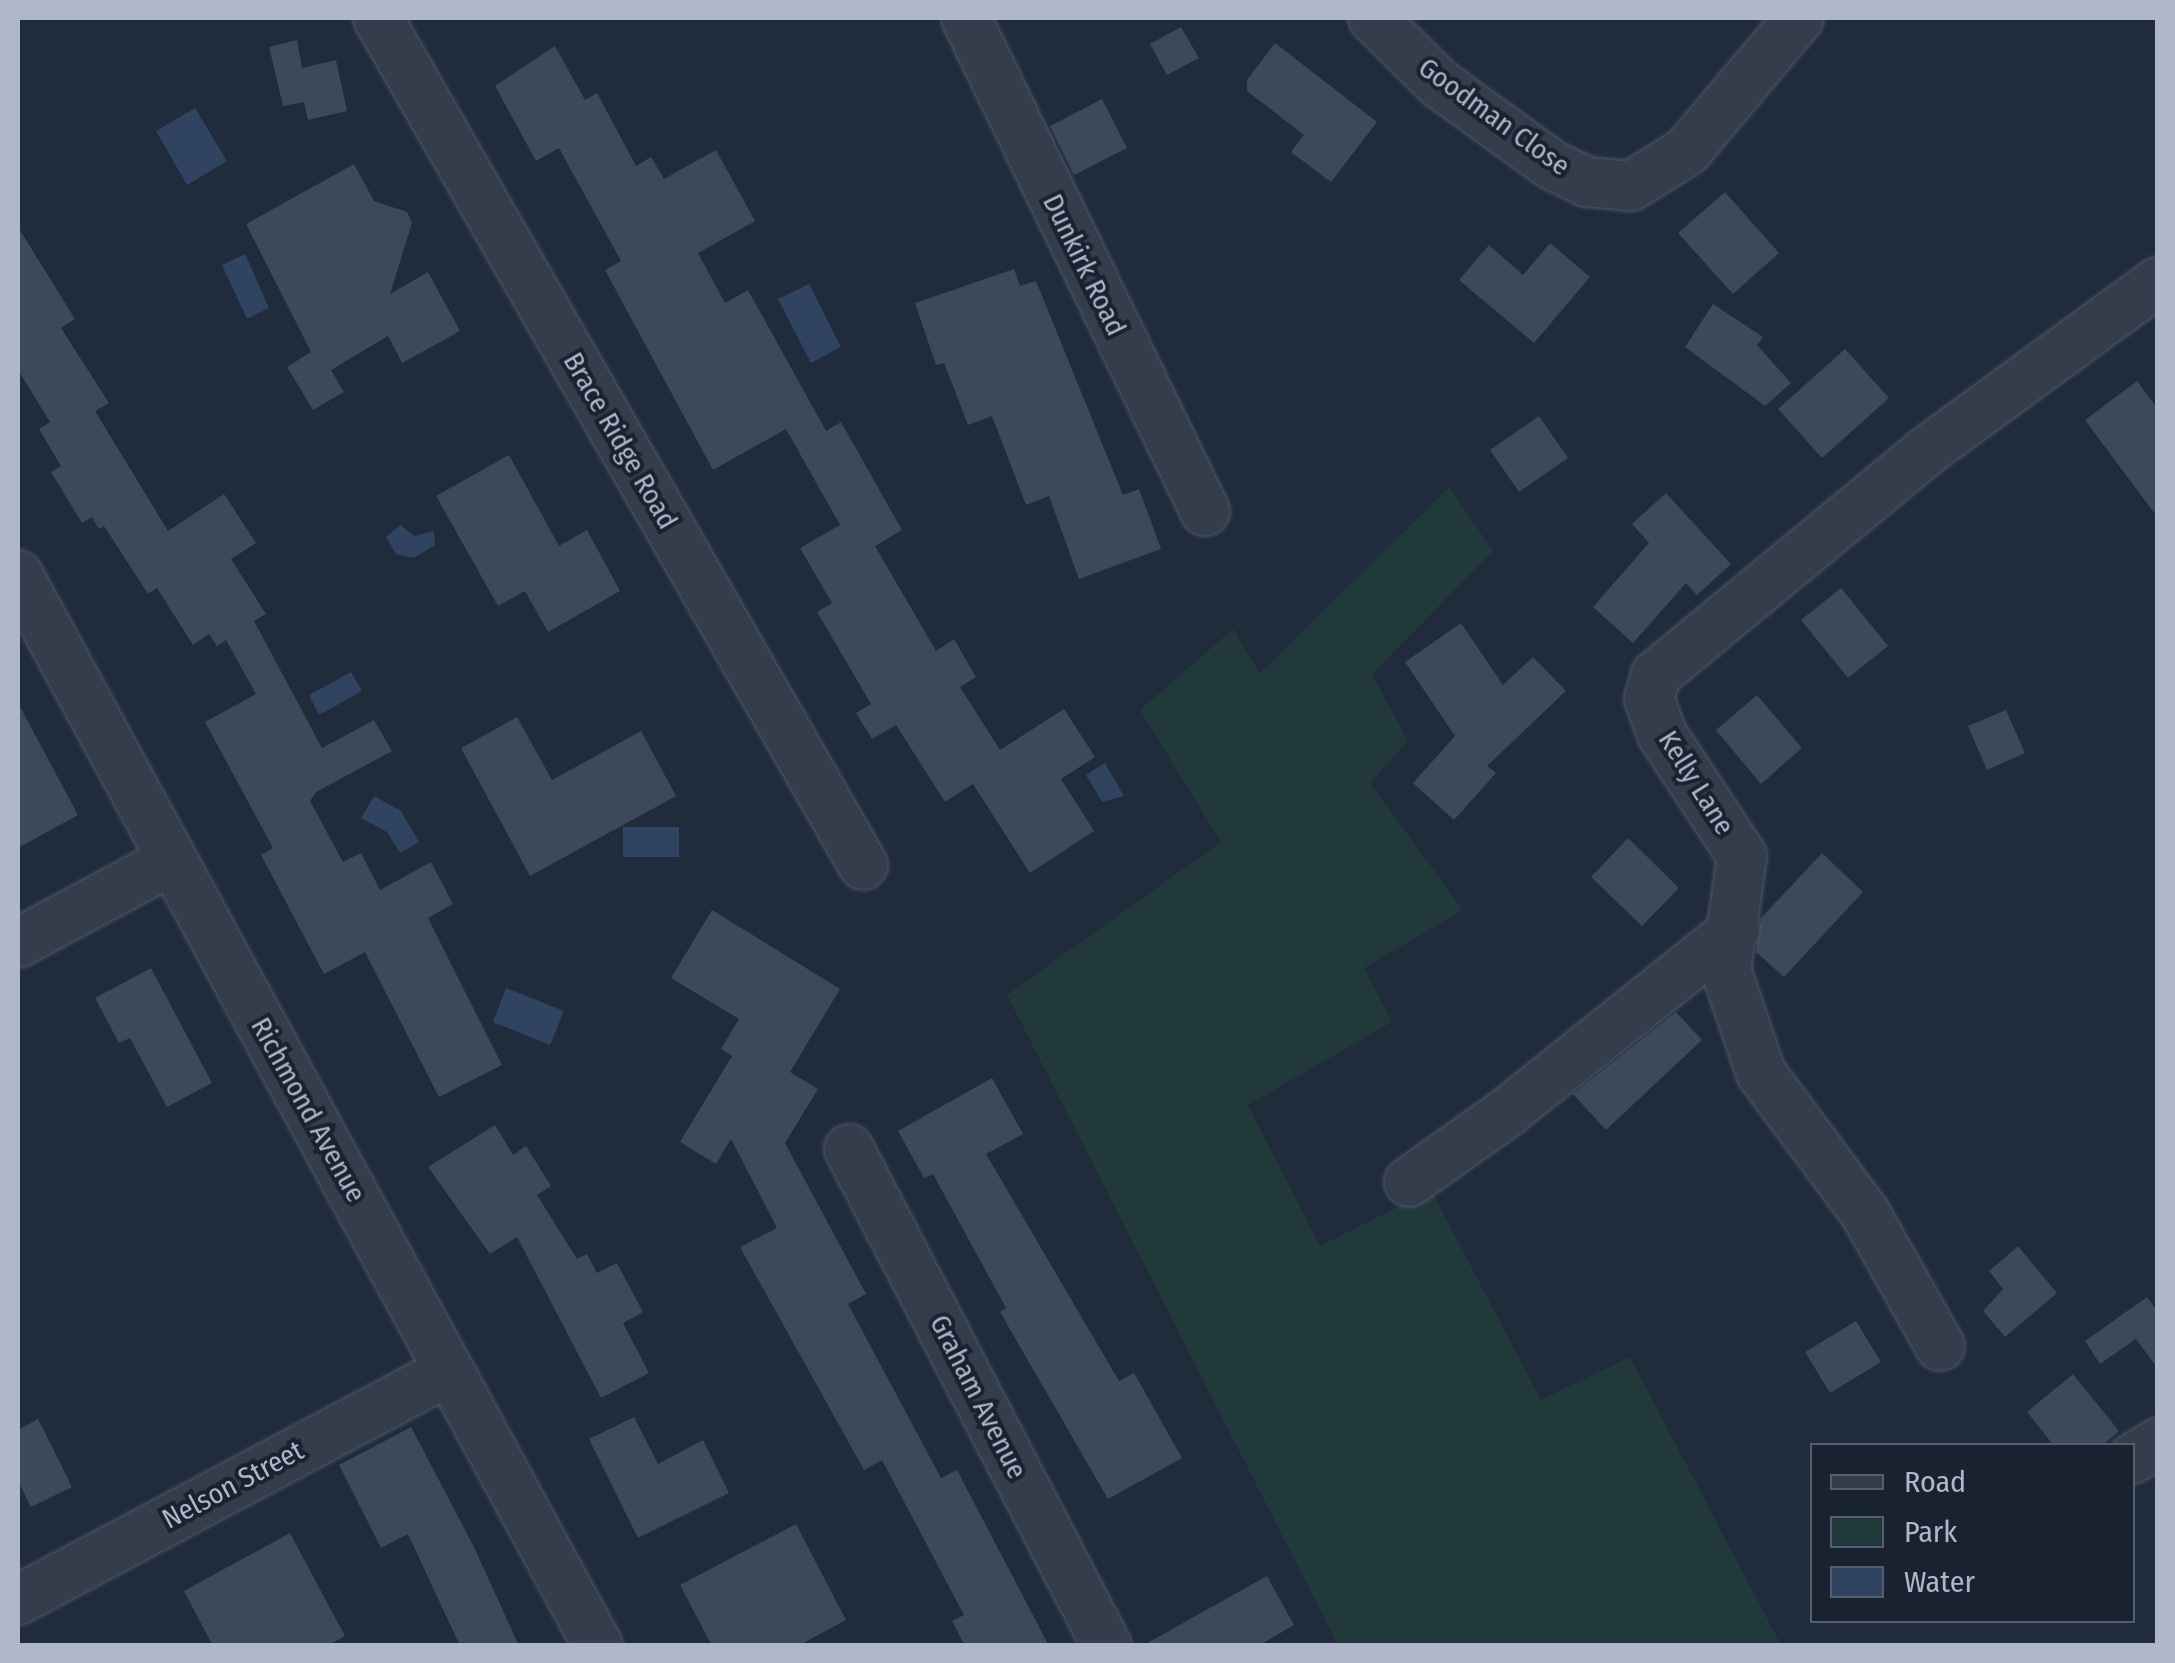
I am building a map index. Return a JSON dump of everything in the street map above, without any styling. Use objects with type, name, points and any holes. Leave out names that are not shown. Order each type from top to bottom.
[{"type":"street","name":"Brace Ridge Road","points":[[378,18],[863,865]]},
{"type":"street","name":"Dunkirk Road","points":[[966,18],[1206,511]]},
{"type":"street","name":"Goodman Close","points":[[1373,18],[1440,84],[1552,165],[1587,182],[1631,186],[1686,151],[1799,18]]},
{"type":"street","name":"Kelly Lane","points":[[1940,1346],[1865,1213],[1761,1072],[1726,970],[1742,856],[1662,734],[1649,699],[1656,675],[1924,453],[2158,282]]},
{"type":"street","name":"Richmond Avenue","points":[[18,575],[598,1646]]},
{"type":"street","points":[[18,943],[172,860]]},
{"type":"street","points":[[1409,1182],[1505,1114],[1734,930]]},
{"type":"street","name":"Graham Avenue","points":[[849,1148],[1107,1646]]},
{"type":"street","name":"Nelson Street","points":[[18,1600],[450,1371]]},
{"type":"street","points":[[2135,1457],[2158,1443]]},
{"type":"green space","points":[[1449,487],[1493,551],[1372,674],[1408,741],[1370,783],[1463,910],[1364,968],[1392,1022],[1248,1105],[1320,1246],[1431,1190],[1541,1400],[1630,1357],[1781,1645],[1338,1645],[1007,995],[1221,842],[1140,710],[1233,629],[1260,674]]},
{"type":"water","points":[[195,108],[227,161],[187,185],[156,131]]},
{"type":"water","points":[[245,254],[269,308],[247,319],[222,265]]},
{"type":"water","points":[[809,284],[841,347],[811,363],[778,299]]},
{"type":"water","points":[[400,525],[415,536],[434,531],[435,545],[414,558],[396,554],[386,537]]},
{"type":"water","points":[[351,672],[362,691],[319,715],[309,695]]},
{"type":"water","points":[[1105,763],[1124,796],[1102,802],[1086,775]]},
{"type":"water","points":[[374,796],[401,811],[419,842],[400,853],[387,832],[361,818]]},
{"type":"water","points":[[623,827],[679,827],[679,857],[623,857]]},
{"type":"water","points":[[506,988],[564,1011],[550,1045],[493,1022]]},
{"type":"building","points":[[1181,27],[1199,58],[1167,75],[1150,44]]},
{"type":"building","points":[[297,40],[302,68],[336,60],[347,111],[308,120],[304,102],[283,106],[269,47]]},
{"type":"building","points":[[1275,43],[1377,122],[1331,182],[1291,152],[1304,135],[1247,91],[1247,80]]},
{"type":"building","points":[[555,46],[585,100],[597,93],[636,166],[651,157],[664,179],[716,150],[755,221],[698,253],[725,303],[748,290],[826,431],[841,422],[902,530],[875,546],[936,651],[954,639],[976,677],[960,687],[1000,750],[1064,709],[1095,757],[1061,779],[1094,831],[1030,873],[973,784],[945,802],[896,725],[872,739],[856,713],[871,704],[817,612],[832,603],[800,548],[840,525],[786,429],[713,470],[605,270],[621,261],[559,148],[536,161],[495,86]]},
{"type":"building","points":[[1102,99],[1127,148],[1074,175],[1050,126]]},
{"type":"building","points":[[354,164],[374,201],[407,212],[412,223],[390,294],[428,272],[460,331],[402,363],[388,336],[331,370],[344,392],[313,410],[287,367],[311,352],[246,224]]},
{"type":"building","points":[[1725,192],[1779,253],[1733,294],[1678,233]]},
{"type":"building","points":[[18,227],[75,319],[61,328],[109,403],[95,411],[168,531],[224,494],[256,543],[231,559],[266,614],[254,621],[322,748],[374,720],[392,751],[316,792],[310,801],[343,862],[361,853],[380,890],[431,862],[453,904],[428,918],[502,1065],[439,1097],[365,952],[324,974],[261,855],[273,848],[205,722],[256,694],[226,640],[217,646],[209,634],[193,645],[157,588],[148,594],[104,526],[99,529],[92,517],[82,523],[51,472],[61,466],[39,429],[50,422],[18,370]]},
{"type":"building","points":[[1550,243],[1590,277],[1534,343],[1459,280],[1489,245],[1523,275]]},
{"type":"building","points":[[1014,269],[1020,286],[1036,281],[1123,495],[1139,489],[1161,549],[1079,579],[1049,496],[1026,505],[992,416],[968,425],[944,363],[936,365],[915,303]]},
{"type":"building","points":[[1713,304],[1763,337],[1757,345],[1791,383],[1765,406],[1685,347]]},
{"type":"building","points":[[1845,349],[1889,398],[1822,458],[1778,409]]},
{"type":"building","points":[[2137,381],[2158,409],[2158,518],[2085,420]]},
{"type":"building","points":[[1539,416],[1568,458],[1519,492],[1490,450]]},
{"type":"building","points":[[509,455],[559,546],[587,530],[620,591],[548,632],[525,591],[498,606],[436,496]]},
{"type":"building","points":[[1666,493],[1731,564],[1697,595],[1686,583],[1633,643],[1593,607],[1649,543],[1632,524]]},
{"type":"building","points":[[1841,588],[1888,646],[1848,678],[1801,620]]},
{"type":"building","points":[[1461,623],[1503,685],[1533,657],[1566,691],[1487,766],[1496,773],[1454,820],[1413,783],[1455,736],[1405,662]]},
{"type":"building","points":[[1757,695],[1802,748],[1761,784],[1716,730]]},
{"type":"building","points":[[18,703],[78,815],[18,848]]},
{"type":"building","points":[[2006,710],[2025,753],[1987,770],[1968,726]]},
{"type":"building","points":[[517,717],[552,780],[641,731],[676,796],[530,876],[461,748]]},
{"type":"building","points":[[1628,838],[1679,888],[1642,926],[1591,877]]},
{"type":"building","points":[[1822,853],[1863,892],[1784,977],[1756,952],[1761,918]]},
{"type":"building","points":[[712,910],[840,989],[790,1072],[818,1089],[785,1143],[866,1294],[848,1304],[941,1478],[957,1470],[1049,1646],[965,1646],[952,1621],[964,1615],[882,1460],[864,1470],[740,1247],[777,1228],[731,1139],[716,1164],[680,1142],[732,1056],[721,1049],[739,1019],[671,978]]},
{"type":"building","points":[[151,968],[212,1083],[167,1107],[130,1038],[119,1043],[95,998]]},
{"type":"building","points":[[1676,1012],[1702,1040],[1606,1130],[1573,1094]]},
{"type":"building","points":[[992,1078],[1023,1134],[986,1154],[1119,1381],[1134,1373],[1182,1458],[1108,1499],[1000,1312],[1006,1308],[933,1174],[924,1178],[898,1131]]},
{"type":"building","points":[[495,1125],[513,1155],[526,1146],[551,1186],[537,1195],[577,1259],[587,1254],[597,1273],[617,1263],[643,1312],[623,1323],[649,1373],[601,1398],[517,1237],[490,1254],[428,1167]]},
{"type":"building","points":[[2018,1246],[2057,1293],[2005,1337],[1983,1311],[2003,1289],[1989,1271]]},
{"type":"building","points":[[2147,1297],[2158,1312],[2158,1369],[2136,1339],[2100,1364],[2085,1341]]},
{"type":"building","points":[[1856,1321],[1881,1362],[1830,1393],[1805,1352]]},
{"type":"building","points":[[2073,1374],[2119,1431],[2105,1443],[2052,1443],[2027,1412]]},
{"type":"building","points":[[634,1417],[658,1464],[703,1440],[729,1493],[638,1538],[589,1439]]},
{"type":"building","points":[[38,1419],[72,1487],[31,1507],[18,1481],[18,1430]]},
{"type":"building","points":[[411,1427],[474,1547],[519,1646],[460,1646],[408,1534],[381,1548],[339,1465]]},
{"type":"building","points":[[796,1524],[846,1620],[798,1646],[712,1646],[680,1585]]},
{"type":"building","points":[[290,1533],[345,1636],[327,1646],[213,1646],[184,1591]]},
{"type":"building","points":[[1267,1576],[1294,1625],[1258,1646],[1142,1646]]}]
